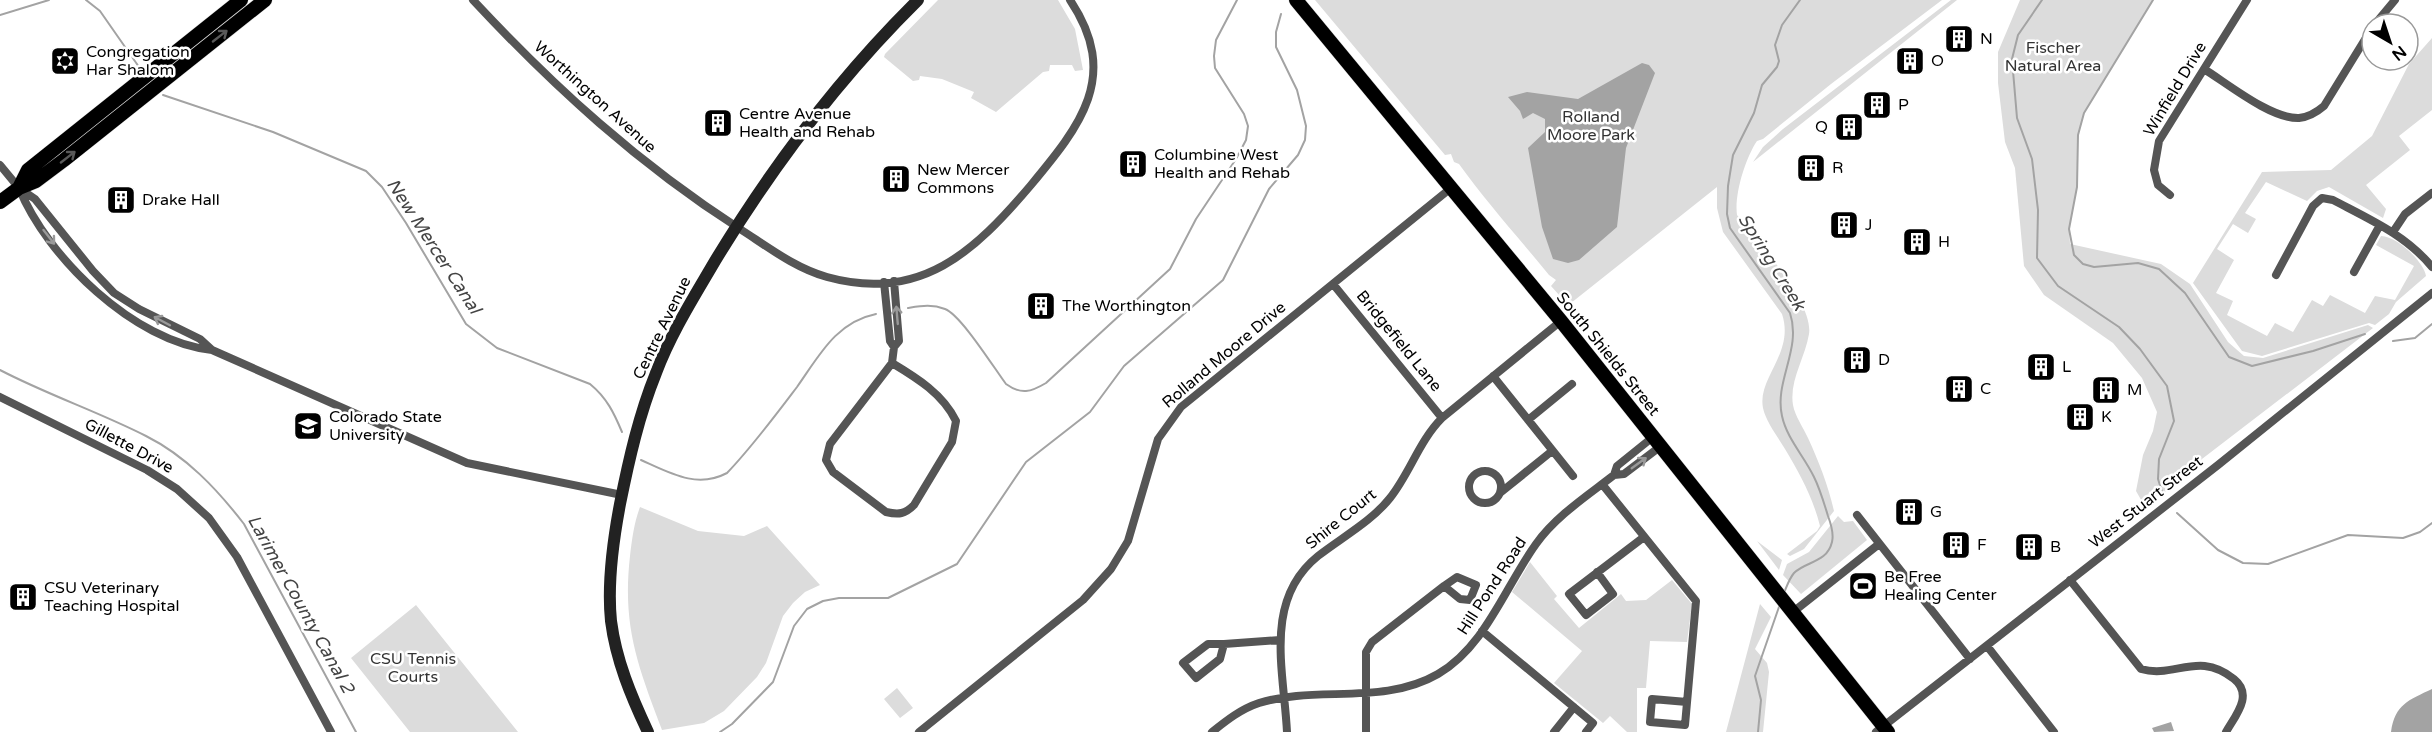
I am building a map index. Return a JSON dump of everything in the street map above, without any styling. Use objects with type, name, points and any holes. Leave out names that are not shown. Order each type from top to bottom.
[{"type":"main road","points":[[19,188],[28,170],[241,0]]},
{"type":"main road","points":[[0,202],[19,188],[36,182],[265,0]]},
{"type":"main road","name":"South Shields Street","points":[[1296,0],[1562,321],[1767,579],[1883,730]]},
{"type":"main road","points":[[118,117],[132,99],[131,87]]},
{"type":"street","name":"Worthington Avenue","points":[[473,0],[551,81],[616,140],[736,227],[806,270],[838,280],[884,282],[928,273],[974,247],[1069,140],[1084,113],[1089,95],[1092,67],[1087,33],[1070,0]]},
{"type":"street","name":"Centre Avenue","points":[[648,732],[621,668],[612,621],[611,577],[622,495],[634,437],[656,370],[679,323],[736,227],[815,116],[918,0]]},
{"type":"street","name":"Winfield Drive","points":[[2170,195],[2158,185],[2154,170],[2154,157],[2159,141],[2247,0]]},
{"type":"street","points":[[2385,12],[2395,0]]},
{"type":"street","points":[[2204,69],[2280,115],[2300,118],[2313,114],[2324,106],[2360,48]]},
{"type":"street","points":[[0,165],[19,188],[35,199],[93,271],[114,292],[139,309],[200,339],[212,350],[467,463],[622,495]]},
{"type":"street","points":[[19,188],[27,208],[64,256],[108,303],[154,332],[197,349],[212,350]]},
{"type":"street","name":"Rolland Moore Drive","points":[[921,732],[1094,590],[1111,569],[1128,541],[1149,462],[1167,423],[1181,407],[1451,188]]},
{"type":"street","points":[[2393,232],[2405,214],[2432,193]]},
{"type":"street","points":[[2276,274],[2313,206],[2322,198],[2333,200],[2393,232],[2416,249],[2432,267]]},
{"type":"street","points":[[2354,272],[2380,225]]},
{"type":"street","points":[[892,363],[923,382],[943,400],[956,421],[952,442],[914,505],[907,512],[897,515],[886,512],[842,479],[829,467],[826,460],[830,444],[892,363],[894,347],[899,341],[894,281]]},
{"type":"street","points":[[884,282],[890,342],[894,347]]},
{"type":"street","name":"Bridgefield Lane","points":[[1333,284],[1442,418]]},
{"type":"street","name":"West Stuart Street","points":[[1883,730],[2339,369],[2432,292]]},
{"type":"street","name":"Shire Court","points":[[1287,732],[1280,640],[1281,616],[1296,579],[1312,561],[1389,499],[1427,433],[1442,418],[1562,321]]},
{"type":"street","points":[[1493,376],[1573,476]]},
{"type":"street","points":[[1528,420],[1572,384]]},
{"type":"street","name":"Gillette Drive","points":[[0,397],[147,470],[177,489],[209,518],[237,557],[331,732]]},
{"type":"street","name":"Hill Pond Road","points":[[1212,732],[1244,709],[1285,699],[1408,687],[1438,674],[1463,654],[1482,631],[1537,543],[1566,513],[1614,475],[1617,466],[1657,442]]},
{"type":"street","points":[[1500,493],[1552,451]]},
{"type":"street","points":[[1602,484],[1696,601],[1685,726],[1650,722],[1652,699],[1687,702]]},
{"type":"street","points":[[1857,515],[1970,659]]},
{"type":"street","points":[[1597,572],[1614,594],[1586,615],[1569,594],[1597,572],[1644,537]]},
{"type":"street","points":[[1790,609],[1879,544]]},
{"type":"street","points":[[2070,580],[2141,669],[2154,671],[2205,665],[2238,682],[2243,694],[2243,704],[2226,732]]},
{"type":"street","points":[[1366,732],[1368,692],[1365,659],[1372,642],[1444,586]]},
{"type":"street","points":[[1482,631],[1593,723],[1586,732]]},
{"type":"street","points":[[1224,644],[1220,659],[1196,678],[1184,663],[1208,644],[1280,640]]},
{"type":"street","points":[[1987,646],[2054,732]]},
{"type":"street","points":[[1554,732],[1574,707]]},
{"type":"green space","points":[[938,0],[1058,0],[1075,29],[1083,70],[1075,71],[1072,65],[1050,65],[1049,71],[1043,72],[996,112],[971,98],[974,92],[942,79],[920,76],[919,80],[913,81],[884,57]]},
{"type":"green space","name":"Rolland Moore Park","points":[[1315,0],[1942,0],[1763,139],[1757,141],[1745,166],[1739,187],[1737,215],[1782,272],[1803,305],[1808,321],[1809,334],[1795,378],[1793,405],[1819,465],[1834,511],[1804,549],[1790,556],[1787,554],[1817,531],[1820,526],[1801,477],[1769,424],[1763,408],[1765,386],[1784,341],[1785,328],[1782,314],[1723,232],[1717,208],[1717,187],[1571,303],[1567,292],[1560,296],[1551,286],[1556,280],[1549,275],[1492,207],[1459,164],[1454,162],[1451,154],[1445,155]]},
{"type":"green space","points":[[1951,0],[1957,0],[1753,162],[1763,147],[1783,129]]},
{"type":"green space","name":"Fischer Natural Area","points":[[2020,0],[2153,0],[2084,113],[2078,135],[2077,187],[2069,229],[2070,244],[2161,264],[2190,284],[2228,342],[2244,356],[2263,358],[2368,325],[2373,328],[2185,472],[2168,490],[2144,505],[2136,491],[2143,455],[2153,431],[2157,412],[2142,378],[2113,343],[2044,295],[2024,266],[2015,168],[2005,142],[1998,83],[1998,52]]},
{"type":"green space","points":[[2432,38],[2432,110],[2399,136],[2410,150],[2366,185],[2386,209],[2383,218],[2329,187],[2317,191],[2307,201],[2266,182],[2245,213],[2256,219],[2248,233],[2233,224],[2217,249],[2234,260],[2216,293],[2233,301],[2227,315],[2267,336],[2275,323],[2293,332],[2312,300],[2323,306],[2330,295],[2365,313],[2375,296],[2395,300],[2414,266],[2376,245],[2381,236],[2394,240],[2409,251],[2426,276],[2396,302],[2389,314],[2375,325],[2369,323],[2262,356],[2242,351],[2193,283],[2262,172],[2331,170],[2372,136],[2405,72],[2420,72],[2420,52]]},
{"type":"green space","points":[[640,507],[698,531],[744,536],[767,526],[820,585],[805,592],[783,616],[766,663],[757,677],[724,711],[704,723],[662,730],[639,666],[630,625],[628,581],[632,537]]},
{"type":"green space","points":[[1838,516],[1844,522],[1853,521],[1867,540],[1801,594],[1783,575],[1787,564],[1809,552]]},
{"type":"green space","points":[[1757,541],[1782,560],[1779,570]]},
{"type":"green space","points":[[1530,562],[1557,596],[1554,599],[1579,628],[1621,594],[1626,601],[1646,600],[1672,580],[1692,604],[1687,642],[1650,641],[1646,688],[1637,688],[1637,732],[1627,732],[1610,716],[1603,723],[1554,683],[1582,651],[1512,592]]},
{"type":"green space","points":[[1760,604],[1771,617],[1755,649],[1767,663],[1769,672],[1763,732],[1726,732]]},
{"type":"green space","name":"CSU Tennis Courts","points":[[416,605],[518,732],[410,732],[351,658]]},
{"type":"green space","points":[[897,688],[913,708],[900,718],[884,699]]},
{"type":"shaded area","points":[[1642,63],[1649,65],[1655,73],[1626,148],[1617,227],[1579,260],[1568,263],[1553,259],[1542,227],[1528,148],[1545,132],[1545,119],[1533,113],[1523,119],[1520,111],[1508,97],[1527,92],[1578,99]]},
{"type":"shaded area","points":[[2432,689],[2432,732],[2391,732],[2396,715],[2404,704]]},
{"type":"shaded area","points":[[2171,722],[2174,731],[2154,732],[2152,728]]},
{"type":"waterway","name":"New Mercer Canal","points":[[0,15],[49,0]]},
{"type":"waterway","name":"New Mercer Canal","points":[[86,0],[100,11],[139,67]]},
{"type":"waterway","name":"New Mercer Canal","points":[[908,308],[936,306],[952,313],[968,331],[1006,384],[1016,390],[1026,391],[1046,383],[1170,269],[1196,219],[1246,140],[1248,126],[1244,114],[1215,68],[1214,56],[1216,40],[1237,0]]},
{"type":"waterway","name":"Spring Creek","points":[[1784,593],[1794,573],[1826,554],[1832,542],[1832,532],[1816,482],[1792,440],[1782,416],[1782,390],[1793,339],[1790,313],[1730,228],[1727,214],[1728,186],[1733,155],[1754,113],[1762,85],[1777,67],[1779,61],[1775,45],[1782,25],[1800,0]]},
{"type":"waterway","name":"Larimer County Canal 2","points":[[2042,0],[2018,35],[2012,59],[2017,118],[2032,159],[2038,210],[2037,258],[2058,286],[2119,327],[2140,349],[2167,386],[2174,421],[2159,459],[2158,479],[2163,495]]},
{"type":"waterway","name":"New Mercer Canal","points":[[2153,0],[2084,113],[2078,135],[2077,187],[2069,229],[2074,255],[2083,264],[2094,267],[2138,263],[2159,269],[2185,293],[2229,357],[2252,366],[2313,351],[2365,334]]},
{"type":"waterway","name":"Larimer County Canal 2","points":[[720,732],[732,724],[773,682],[794,626],[807,609],[823,601],[839,598],[888,598],[957,564],[1026,462],[1090,412],[1124,366],[1223,280],[1269,189],[1298,155],[1305,140],[1306,126],[1297,90],[1276,47],[1276,32],[1281,14]]},
{"type":"waterway","name":"New Mercer Canal","points":[[163,95],[273,132],[366,171],[382,187],[406,223],[466,324],[497,348],[590,384],[609,406],[622,432]]},
{"type":"waterway","name":"New Mercer Canal","points":[[641,460],[673,474],[694,479],[705,480],[727,473],[772,420],[821,352],[839,332],[862,318],[876,314]]},
{"type":"waterway","name":"New Mercer Canal","points":[[2393,341],[2415,338],[2432,324]]},
{"type":"waterway","name":"Larimer County Canal 2","points":[[0,370],[161,444],[187,463],[212,486],[244,524],[356,732]]},
{"type":"waterway","name":"Larimer County Canal 2","points":[[2177,513],[2218,550],[2243,563],[2268,564],[2348,535],[2403,538],[2420,532],[2432,523]]},
{"type":"waterway","name":"Spring Creek","points":[[1758,732],[1761,700],[1755,676],[1780,604]]},
{"type":"place","name":"N","points":[[1959,39]]},
{"type":"place","name":"Congregation Har Shalom","points":[[65,61]]},
{"type":"place","name":"O","points":[[1910,61]]},
{"type":"place","name":"P","points":[[1877,105]]},
{"type":"place","name":"Centre Avenue Health and Rehab","points":[[718,123]]},
{"type":"place","name":"Q","points":[[1849,127]]},
{"type":"place","name":"Columbine West Health and Rehab","points":[[1133,164]]},
{"type":"place","name":"R","points":[[1811,168]]},
{"type":"place","name":"New Mercer Commons","points":[[896,179]]},
{"type":"place","name":"Drake Hall","points":[[121,200]]},
{"type":"place","name":"J","points":[[1844,225]]},
{"type":"place","name":"H","points":[[1917,242]]},
{"type":"place","name":"The Worthington","points":[[1041,306]]},
{"type":"place","name":"D","points":[[1857,360]]},
{"type":"place","name":"L","points":[[2041,367]]},
{"type":"place","name":"C","points":[[1959,389]]},
{"type":"place","name":"M","points":[[2106,390]]},
{"type":"place","name":"K","points":[[2080,417]]},
{"type":"place","name":"Colorado State University","points":[[308,426]]},
{"type":"place","name":"G","points":[[1909,512]]},
{"type":"place","name":"F","points":[[1956,545]]},
{"type":"place","name":"B","points":[[2029,547]]},
{"type":"place","name":"Be Free Healing Center","points":[[1863,586]]},
{"type":"place","name":"CSU Veterinary Teaching Hospital","points":[[23,597]]}]
